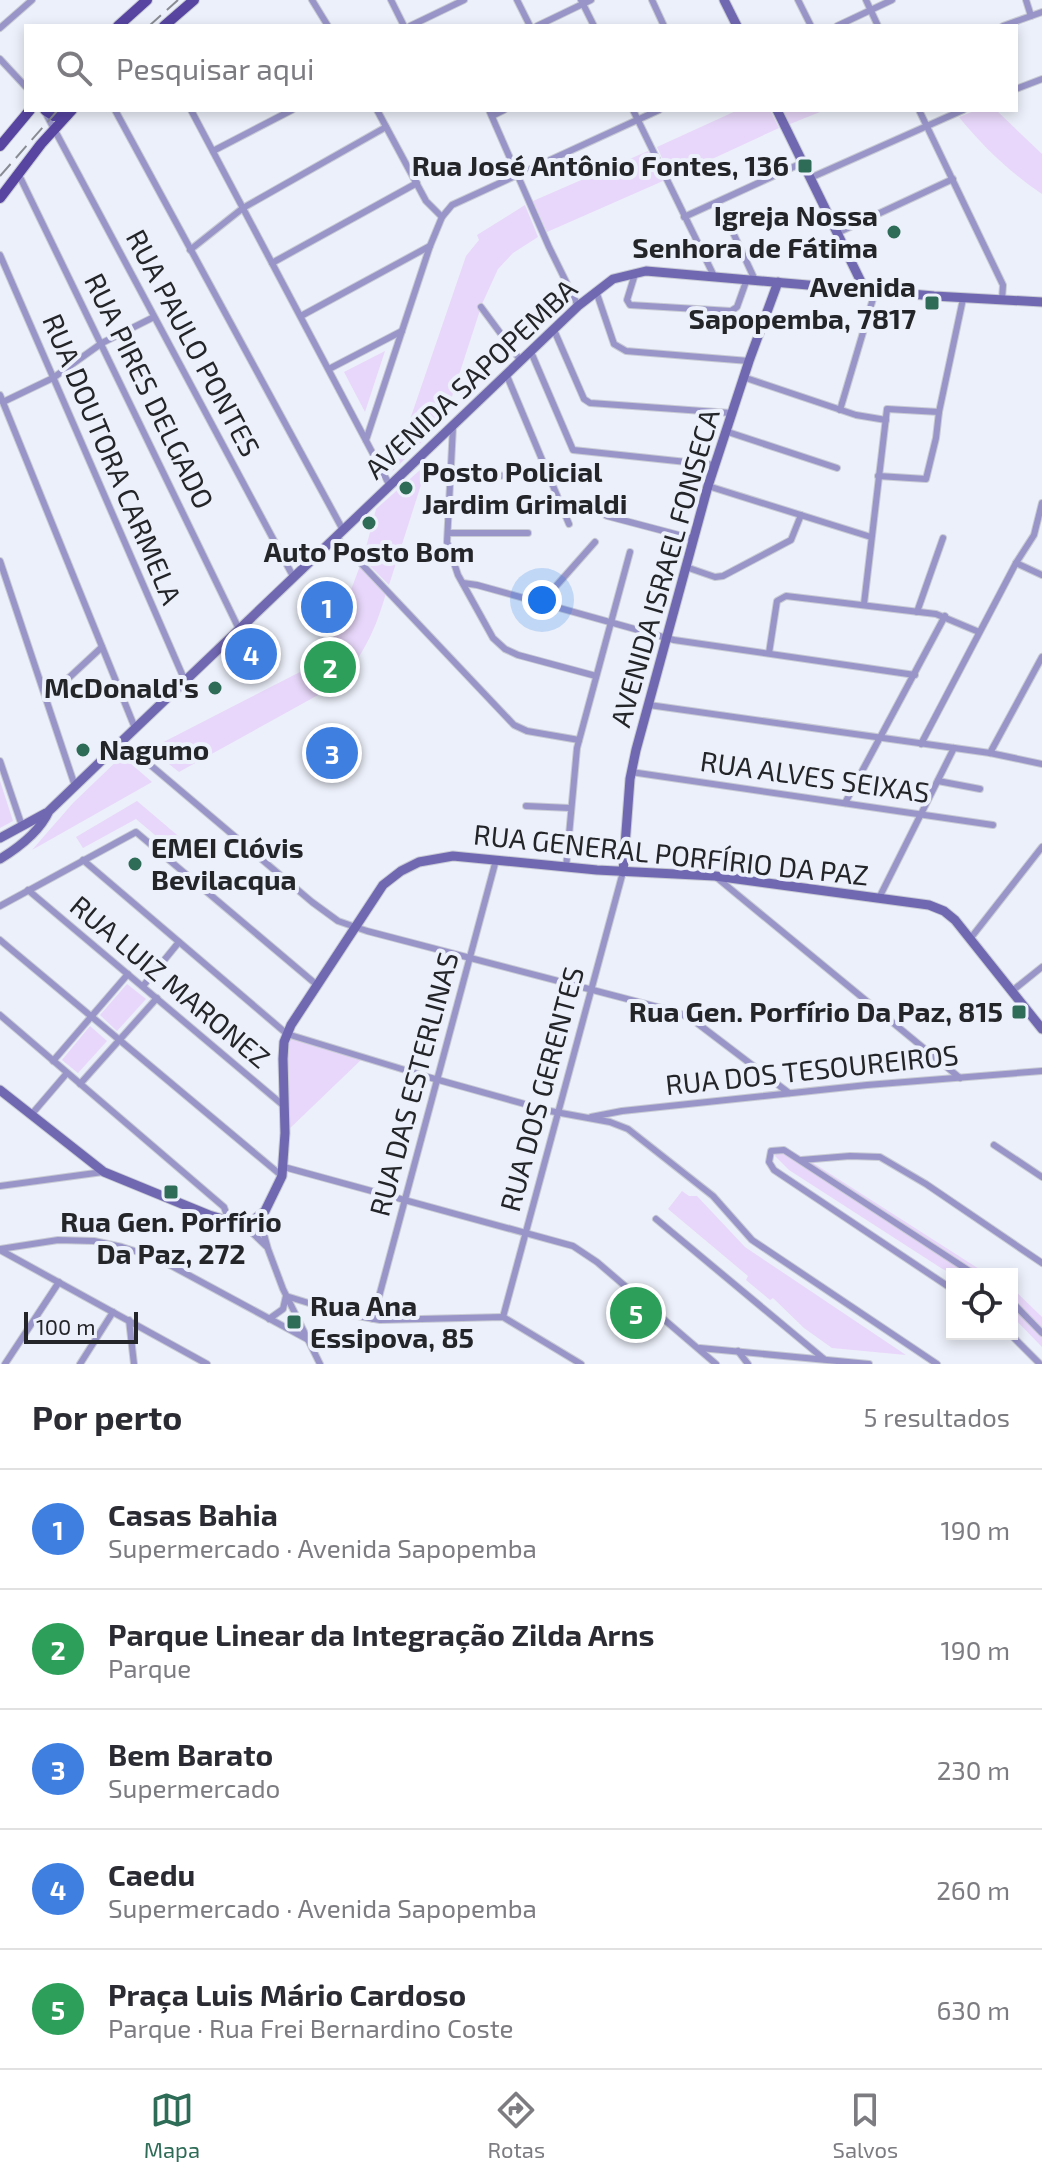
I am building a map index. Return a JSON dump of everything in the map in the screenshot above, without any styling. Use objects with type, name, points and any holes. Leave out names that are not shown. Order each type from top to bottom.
[{"type":"main road","points":[[120,24],[147,0]]},
{"type":"main road","points":[[166,24],[194,0]]},
{"type":"main road","points":[[0,146],[28,112]]},
{"type":"main road","points":[[47,112],[54,116],[70,113]]},
{"type":"main road","points":[[0,198],[70,113]]},
{"type":"street","points":[[0,28],[32,0]]},
{"type":"street","points":[[312,0],[327,24]]},
{"type":"street","points":[[391,0],[406,24]]},
{"type":"street","points":[[411,24],[464,0]]},
{"type":"street","points":[[517,0],[529,24]]},
{"type":"street","points":[[541,24],[591,0]]},
{"type":"street","points":[[652,0],[663,24]]},
{"type":"street","points":[[724,0],[736,24]]},
{"type":"street","points":[[798,0],[810,24]]},
{"type":"street","points":[[866,0],[877,24]]},
{"type":"street","points":[[841,24],[892,0]]},
{"type":"street","points":[[1026,0],[1031,16]]},
{"type":"street","points":[[582,2],[593,24]]},
{"type":"street","points":[[1009,24],[1042,12]]},
{"type":"street","points":[[0,59],[24,85]]},
{"type":"street","points":[[1018,88],[1042,79]]},
{"type":"street","name":"RUA PAULO PONTES","points":[[45,112],[294,578]]},
{"type":"street","points":[[116,112],[340,534],[514,725],[527,731],[579,740]]},
{"type":"street","points":[[192,112],[390,486]]},
{"type":"street","points":[[213,151],[288,112]]},
{"type":"street","points":[[378,112],[426,201],[442,217]]},
{"type":"street","points":[[634,112],[714,276]]},
{"type":"street","points":[[366,440],[442,217],[460,200],[655,112]]},
{"type":"street","points":[[778,112],[837,233],[870,291],[840,410]]},
{"type":"street","points":[[920,112],[1003,285],[1002,300]]},
{"type":"street","points":[[810,178],[958,112]]},
{"type":"street","points":[[490,113],[578,306]]},
{"type":"street","points":[[190,250],[243,208],[386,127]]},
{"type":"street","points":[[684,217],[802,163]]},
{"type":"street","name":"RUA PIRES DELGADO","points":[[18,173],[239,629]]},
{"type":"street","points":[[837,233],[953,179]]},
{"type":"street","points":[[272,263],[417,183]]},
{"type":"street","points":[[635,272],[627,300],[630,305],[734,311],[751,280],[729,224]]},
{"type":"street","points":[[301,316],[430,246]]},
{"type":"street","name":"RUA DOUTORA CARMELA","points":[[0,255],[185,681]]},
{"type":"street","name":"AVENIDA SAPOPEMBA","points":[[0,838],[49,811],[578,306],[613,279],[635,272],[714,276],[963,299],[1042,302]]},
{"type":"street","name":"AVENIDA ISRAEL FONSECA","points":[[623,872],[631,772],[708,486],[778,282]]},
{"type":"street","points":[[596,291],[618,348],[749,361]]},
{"type":"street","points":[[878,476],[926,479],[963,299]]},
{"type":"street","points":[[481,307],[521,361]]},
{"type":"street","points":[[135,728],[1,398],[53,378],[102,343],[154,317]]},
{"type":"street","points":[[554,330],[584,399],[590,403],[731,413]]},
{"type":"street","points":[[329,369],[402,331]]},
{"type":"street","points":[[531,352],[573,450],[715,465]]},
{"type":"street","points":[[507,376],[569,524]]},
{"type":"street","points":[[743,377],[840,410],[886,420]]},
{"type":"street","points":[[864,604],[887,409],[939,412]]},
{"type":"street","points":[[453,427],[448,533],[450,554],[493,638],[505,649],[596,676]]},
{"type":"street","points":[[725,431],[837,468]]},
{"type":"street","points":[[451,480],[510,475]]},
{"type":"street","points":[[708,486],[871,537]]},
{"type":"street","points":[[921,744],[1037,529],[1042,503]]},
{"type":"street","points":[[593,508],[607,516],[694,539]]},
{"type":"street","points":[[686,567],[715,577],[723,576],[791,540],[796,534],[801,515]]},
{"type":"street","points":[[448,533],[528,533]]},
{"type":"street","points":[[917,612],[943,538]]},
{"type":"street","points":[[1031,539],[1042,545]]},
{"type":"street","points":[[541,603],[595,542]]},
{"type":"street","points":[[566,868],[579,740],[630,552]]},
{"type":"street","points":[[0,561],[75,786]]},
{"type":"street","points":[[1016,563],[1042,575]]},
{"type":"street","points":[[463,583],[667,638],[915,675]]},
{"type":"street","points":[[769,653],[777,601],[782,596],[945,616],[979,632]]},
{"type":"street","points":[[845,803],[945,616]]},
{"type":"street","points":[[46,699],[102,647]]},
{"type":"street","points":[[990,753],[1042,657]]},
{"type":"street","points":[[649,705],[990,753],[1042,764]]},
{"type":"street","points":[[122,741],[338,921],[686,1015],[789,1093]]},
{"type":"street","points":[[879,898],[954,748]]},
{"type":"street","points":[[0,761],[18,828],[19,837],[14,850]]},
{"type":"street","name":"RUA ALVES SEIXAS","points":[[631,772],[993,825]]},
{"type":"street","points":[[938,781],[980,789]]},
{"type":"street","points":[[526,806],[570,808]]},
{"type":"street","name":"AVENIDA SAPOPEMBA","points":[[0,859],[14,850],[49,811]]},
{"type":"street","points":[[0,906],[132,832],[139,834],[317,985]]},
{"type":"street","points":[[970,939],[1042,847]]},
{"type":"street","name":"RUA GENERAL PORFÍRIO DA PAZ","points":[[259,1216],[270,1203],[283,1171],[283,1059],[287,1034],[383,885],[410,867],[444,857],[566,868],[714,876],[938,908],[955,920],[1040,1023]]},
{"type":"street","points":[[83,860],[287,1034],[558,1112],[619,1124],[713,1196],[752,1240],[937,1364]]},
{"type":"street","name":"RUA DAS ESTERLINAS","points":[[373,1319],[496,860]]},
{"type":"street","name":"RUA DOS GERENTES","points":[[503,1317],[623,872]]},
{"type":"street","points":[[714,876],[960,1078]]},
{"type":"street","name":"RUA LUIZ MARONEZ","points":[[28,890],[284,1106]]},
{"type":"street","points":[[0,940],[118,1041],[283,1171],[526,1232],[583,1251],[716,1364]]},
{"type":"street","points":[[143,986],[179,942]]},
{"type":"street","points":[[1012,991],[1042,967]]},
{"type":"street","points":[[53,1061],[128,974]]},
{"type":"street","points":[[80,1084],[157,998]]},
{"type":"street","points":[[0,1015],[224,1207],[229,1221]]},
{"type":"street","name":"RUA DOS TESOUREIROS","points":[[587,1118],[622,1111],[789,1093],[1042,1071]]},
{"type":"street","points":[[31,1115],[67,1073]]},
{"type":"street","points":[[0,1090],[104,1172],[229,1221],[242,1223],[259,1216],[286,1296],[320,1364]]},
{"type":"street","points":[[994,1145],[1042,1177]]},
{"type":"street","points":[[946,1285],[774,1170],[769,1156],[774,1149],[784,1150],[965,1268]]},
{"type":"street","points":[[800,1160],[880,1157],[1042,1263]]},
{"type":"street","points":[[0,1186],[104,1172]]},
{"type":"street","points":[[656,1219],[824,1359]]},
{"type":"street","points":[[242,1223],[268,1249]]},
{"type":"street","points":[[0,1249],[58,1240],[94,1241],[122,1247],[157,1258],[307,1339]]},
{"type":"street","points":[[0,1249],[207,1364]]},
{"type":"street","points":[[5,1364],[59,1282]]},
{"type":"street","points":[[286,1296],[373,1319],[503,1317],[581,1364]]},
{"type":"street","points":[[269,1319],[283,1309],[286,1296]]},
{"type":"street","points":[[1018,1308],[1042,1333]]},
{"type":"street","points":[[80,1364],[113,1312]]},
{"type":"street","points":[[129,1320],[134,1364]]},
{"type":"street","points":[[1016,1340],[1040,1364]]},
{"type":"street","points":[[700,1348],[869,1364]]},
{"type":"street","points":[[738,1351],[748,1364]]},
{"type":"shaded area","points":[[734,112],[771,112],[779,128],[671,178],[657,147]]},
{"type":"shaded area","points":[[784,112],[820,112],[790,124]]},
{"type":"shaded area","points":[[972,112],[998,112],[1042,154],[1042,194],[998,159],[959,117]]},
{"type":"shaded area","points":[[648,151],[663,181],[547,232],[533,201]]},
{"type":"shaded area","points":[[525,205],[538,237],[513,253],[498,269],[482,304],[445,418],[392,472],[466,256],[479,240],[477,235]]},
{"type":"shaded area","points":[[385,351],[383,357],[365,412],[344,372]]},
{"type":"shaded area","points":[[428,463],[389,585],[363,559],[376,509]]},
{"type":"shaded area","points":[[360,566],[386,593],[368,642],[338,684],[179,772],[150,749],[300,672],[330,645]]},
{"type":"shaded area","points":[[122,756],[152,782],[32,850],[73,803]]},
{"type":"shaded area","points":[[0,781],[13,821],[0,828]]},
{"type":"shaded area","points":[[137,801],[196,851],[187,862],[136,819],[83,848],[76,837]]},
{"type":"shaded area","points":[[127,984],[146,999],[117,1031],[100,1015]]},
{"type":"shaded area","points":[[90,1026],[107,1041],[78,1073],[62,1060]]},
{"type":"shaded area","points":[[287,1034],[363,1058],[285,1133]]},
{"type":"shaded area","points":[[783,1147],[807,1159],[978,1268],[946,1268],[946,1271],[941,1268],[789,1170],[775,1156]]},
{"type":"shaded area","points":[[682,1191],[689,1196],[697,1196],[745,1247],[906,1355],[832,1348],[804,1328],[668,1209]]},
{"type":"shaded area","points":[[1018,1294],[1042,1317],[1042,1347],[1018,1322]]},
{"type":"shaded area","points":[[621,1296],[652,1321],[645,1327],[617,1301]]},
{"type":"railway","points":[[151,24],[178,0]]},
{"type":"railway","points":[[0,176],[56,112]]},
{"type":"place","name":"Rua José Antônio Fontes, 136","points":[[805,166]]},
{"type":"place","name":"Igreja Nossa Senhora de Fátima","points":[[894,232]]},
{"type":"place","name":"Avenida Sapopemba, 7817","points":[[932,303]]},
{"type":"place","name":"Posto Policial Jardim Grimaldi","points":[[406,488]]},
{"type":"place","name":"Auto Posto Bom","points":[[369,523]]},
{"type":"place","name":"Casas Bahia","points":[[327,607]]},
{"type":"place","name":"Caedu","points":[[251,654]]},
{"type":"place","name":"Parque Linear da Integração Zilda Arns","points":[[330,667]]},
{"type":"place","name":"McDonald's","points":[[215,688]]},
{"type":"place","name":"Nagumo","points":[[83,750]]},
{"type":"place","name":"Bem Barato","points":[[332,753]]},
{"type":"place","name":"EMEI Clóvis Bevilacqua","points":[[135,864]]},
{"type":"place","name":"Rua Gen. Porfírio Da Paz, 815","points":[[1019,1012]]},
{"type":"place","name":"Rua Gen. Porfírio Da Paz, 272","points":[[171,1192]]},
{"type":"place","name":"Praça Luis Mário Cardoso","points":[[636,1313]]},
{"type":"place","name":"Rua Ana Essipova, 85","points":[[294,1322]]}]
